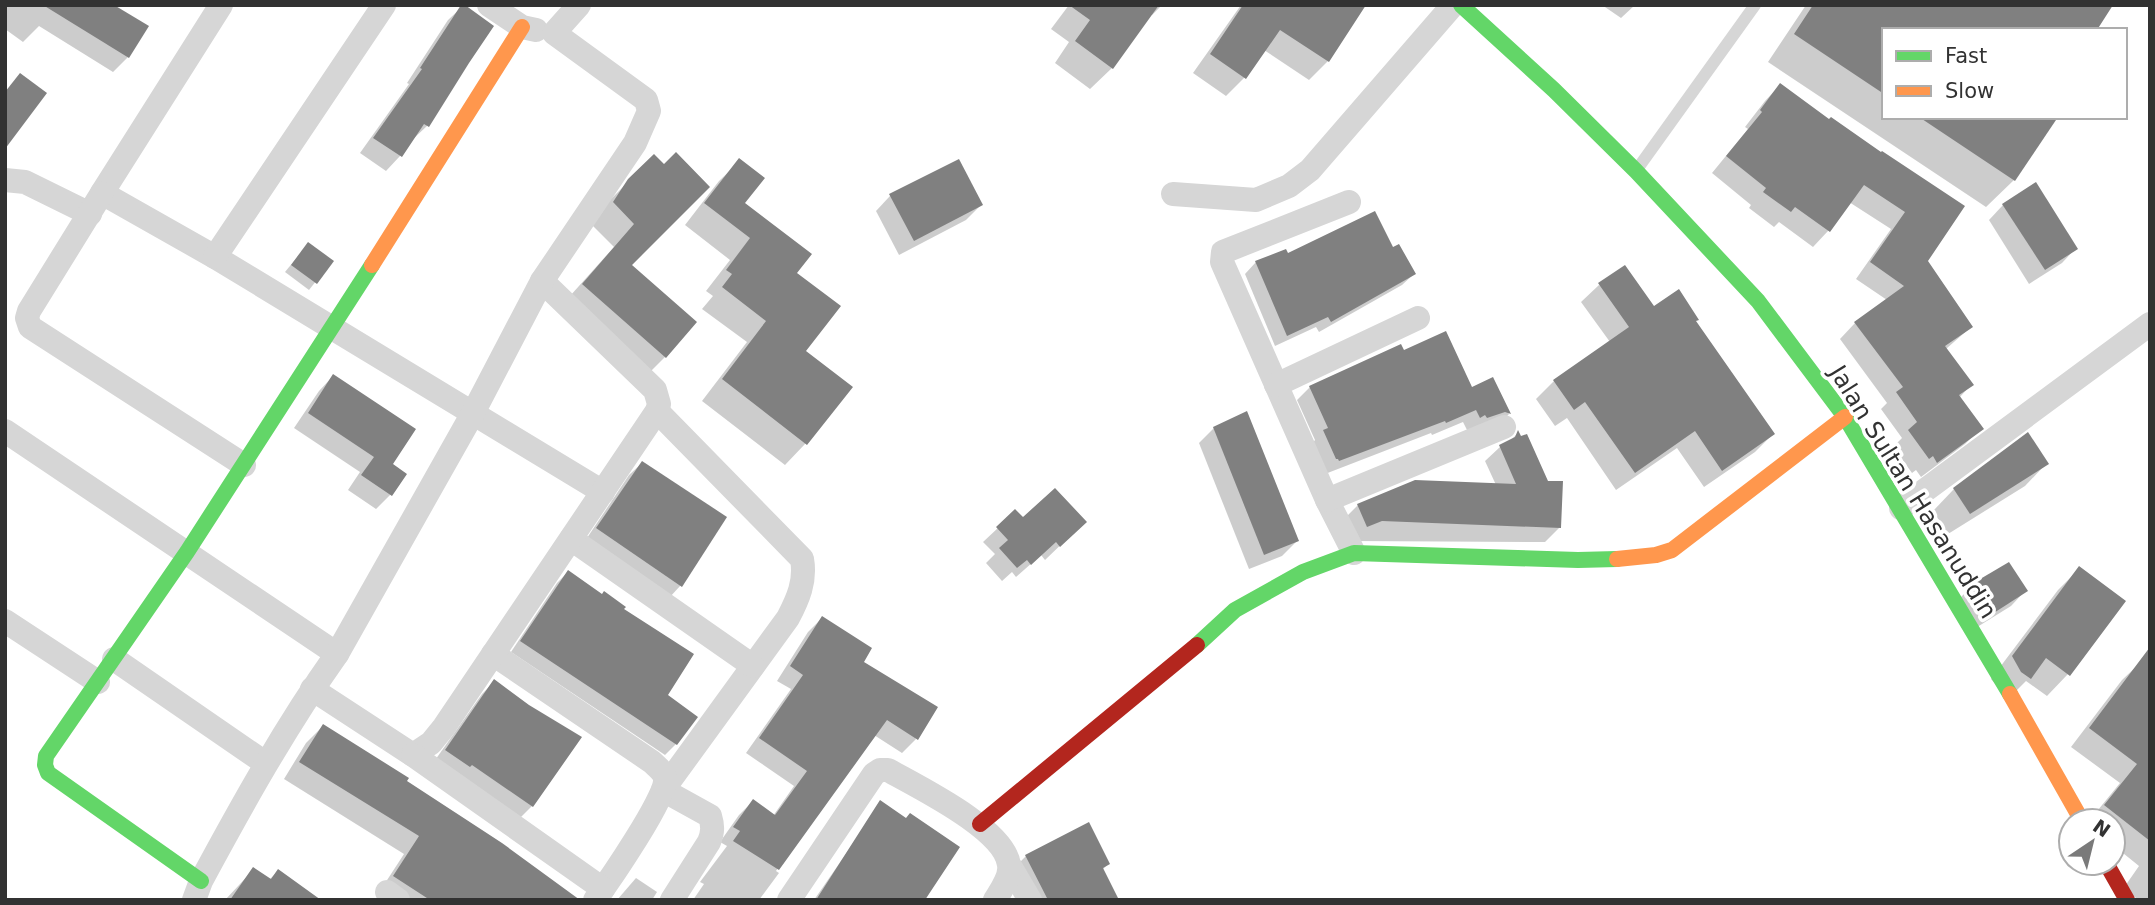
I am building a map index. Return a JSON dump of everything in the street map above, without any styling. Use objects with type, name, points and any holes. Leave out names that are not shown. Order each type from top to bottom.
[{"type":"street","points":[[221,5],[27,318],[30,327],[244,464]]},
{"type":"street","points":[[215,257],[384,5]]},
{"type":"street","points":[[489,5],[522,27],[554,33],[646,100],[649,111],[635,143],[542,281],[473,412],[337,654],[265,763],[197,890],[48,773],[46,756],[187,552],[332,329],[522,27]]},
{"type":"street","points":[[554,33],[579,5]]},
{"type":"street","points":[[1173,194],[1256,200],[1289,186],[1310,170],[1453,5]]},
{"type":"street","name":"Jalan Sultan Hasanuddin","points":[[1461,5],[1554,90],[1636,171],[1758,301],[1845,417],[1901,508],[2074,807]]},
{"type":"street","points":[[5,180],[25,182],[96,203],[215,257],[603,492]]},
{"type":"street","points":[[1349,202],[1223,251],[1222,262],[1326,500],[1354,553]]},
{"type":"street","points":[[413,755],[431,743],[444,727],[657,411],[659,404],[655,390],[542,281]]},
{"type":"street","points":[[1276,385],[1418,318]]},
{"type":"street","points":[[1901,508],[2150,324]]},
{"type":"street","points":[[312,689],[413,755],[599,894],[645,824],[663,790],[788,618],[803,582],[802,559],[657,411]]},
{"type":"street","points":[[980,824],[1185,656],[1236,610],[1303,572],[1354,553],[1578,560],[1632,559],[1656,555],[1672,550],[1845,417]]},
{"type":"street","points":[[1326,500],[1504,427]]},
{"type":"street","points":[[5,431],[337,654]]},
{"type":"street","points":[[571,539],[753,666]]},
{"type":"street","points":[[5,621],[97,682]]},
{"type":"street","points":[[493,654],[652,762],[664,774],[663,790]]},
{"type":"street","points":[[114,659],[265,763]]},
{"type":"street","points":[[789,900],[874,774],[880,770],[888,770],[980,824],[1003,850],[1030,900]]},
{"type":"street","points":[[663,790],[710,816],[713,825],[709,842],[672,900]]},
{"type":"street","points":[[995,900],[1010,866]]},
{"type":"street","points":[[2114,877],[2127,900]]},
{"type":"lane","points":[[1636,171],[1755,5]]},
{"type":"building","points":[[43,5],[114,5],[149,26],[129,58]]},
{"type":"building","points":[[461,5],[465,5],[494,26],[429,127],[424,124],[402,157],[373,138],[422,69],[420,68]]},
{"type":"building","points":[[1069,5],[1159,5],[1113,69],[1075,41],[1090,20]]},
{"type":"building","points":[[1243,5],[1366,5],[1329,62],[1280,30],[1246,79],[1210,54]]},
{"type":"building","points":[[1813,5],[2113,5],[2098,28],[1882,28],[1882,93],[1794,34]]},
{"type":"building","points":[[20,73],[47,93],[5,149],[5,92]]},
{"type":"building","points":[[1780,83],[1829,119],[1831,117],[1965,206],[1928,261],[1973,327],[1945,346],[1974,385],[1959,395],[1984,429],[1937,463],[1933,456],[1929,459],[1908,430],[1917,422],[1896,392],[1903,387],[1854,322],[1904,286],[1870,262],[1905,212],[1864,185],[1830,232],[1795,207],[1791,212],[1763,192],[1766,188],[1726,156],[1762,112],[1760,110]]},
{"type":"building","points":[[1922,119],[2057,119],[2015,181]]},
{"type":"building","points":[[676,152],[710,187],[632,265],[697,322],[666,358],[582,284],[634,224],[613,202],[628,179],[654,154],[664,164]]},
{"type":"building","points":[[739,158],[765,178],[745,203],[812,254],[797,273],[841,306],[806,351],[853,387],[807,445],[722,379],[766,321],[722,287],[732,274],[726,270],[750,238],[704,203]]},
{"type":"building","points":[[959,159],[983,205],[914,241],[889,194]]},
{"type":"building","points":[[2036,182],[2078,249],[2045,270],[2002,204]]},
{"type":"building","points":[[1375,211],[1393,247],[1399,244],[1416,274],[1331,322],[1328,317],[1287,336],[1255,261],[1286,249],[1288,253]]},
{"type":"building","points":[[308,242],[334,261],[317,284],[291,265]]},
{"type":"building","points":[[1625,265],[1654,306],[1679,289],[1699,320],[1696,321],[1775,434],[1722,471],[1695,431],[1635,473],[1585,402],[1574,410],[1553,380],[1629,327],[1598,283]]},
{"type":"building","points":[[1446,331],[1472,387],[1493,377],[1511,414],[1505,412],[1480,418],[1476,410],[1339,461],[1336,459],[1323,430],[1328,428],[1309,386],[1401,344],[1404,350]]},
{"type":"building","points":[[333,374],[416,429],[393,464],[407,474],[392,496],[361,475],[374,457],[308,413]]},
{"type":"building","points":[[1247,411],[1299,541],[1264,555],[1213,427]]},
{"type":"building","points":[[1518,430],[1521,436],[1527,434],[1548,481],[1563,481],[1561,528],[1382,521],[1367,527],[1357,504],[1415,480],[1516,484],[1499,445],[1515,437]]},
{"type":"building","points":[[2028,432],[2049,464],[1970,514],[1953,488]]},
{"type":"building","points":[[642,461],[727,517],[682,587],[596,528]]},
{"type":"building","points":[[1055,488],[1087,522],[1060,547],[1056,542],[1031,565],[1027,560],[1017,568],[999,548],[1008,540],[996,527],[1015,509],[1023,517]]},
{"type":"building","points":[[2009,562],[2028,591],[1989,616],[1970,585]]},
{"type":"building","points":[[2079,566],[2126,601],[2070,676],[2046,658],[2031,679],[2021,672],[2012,656]]},
{"type":"building","points":[[568,570],[602,594],[604,591],[626,607],[624,609],[694,654],[668,695],[698,717],[677,745],[520,641]]},
{"type":"building","points":[[822,616],[872,648],[864,662],[938,707],[918,740],[887,720],[779,870],[733,841],[740,831],[733,827],[753,799],[775,815],[807,771],[759,738],[803,675],[790,666]]},
{"type":"building","points":[[2150,647],[2150,841],[2127,823],[2127,807],[2104,805],[2137,764],[2089,728]]},
{"type":"building","points":[[494,679],[529,705],[582,737],[533,807],[445,750]]},
{"type":"building","points":[[323,724],[409,778],[407,781],[502,843],[580,900],[430,900],[393,876],[419,836],[299,762]]},
{"type":"building","points":[[880,800],[906,818],[910,813],[960,847],[925,900],[816,900]]},
{"type":"building","points":[[1089,822],[1110,864],[1103,868],[1119,900],[1048,900],[1025,855]]},
{"type":"building","points":[[253,867],[271,879],[278,869],[321,900],[230,900]]},
{"type":"traffic: fast","points":[[1461,5],[1554,90],[1636,171],[1758,301],[1845,417],[2010,694]]},
{"type":"traffic: fast","points":[[201,881],[48,773],[46,756],[187,552],[372,265]]},
{"type":"traffic: fast","points":[[1197,645],[1235,610],[1303,572],[1354,553],[1617,559]]},
{"type":"traffic: slow","points":[[372,265],[522,27]]},
{"type":"traffic: slow","points":[[1617,559],[1656,555],[1672,550],[1845,417]]},
{"type":"traffic: slow","points":[[2010,694],[2074,807]]},
{"type":"traffic: jam","points":[[980,824],[1197,645]]},
{"type":"traffic: jam","points":[[2114,877],[2127,900]]}]
